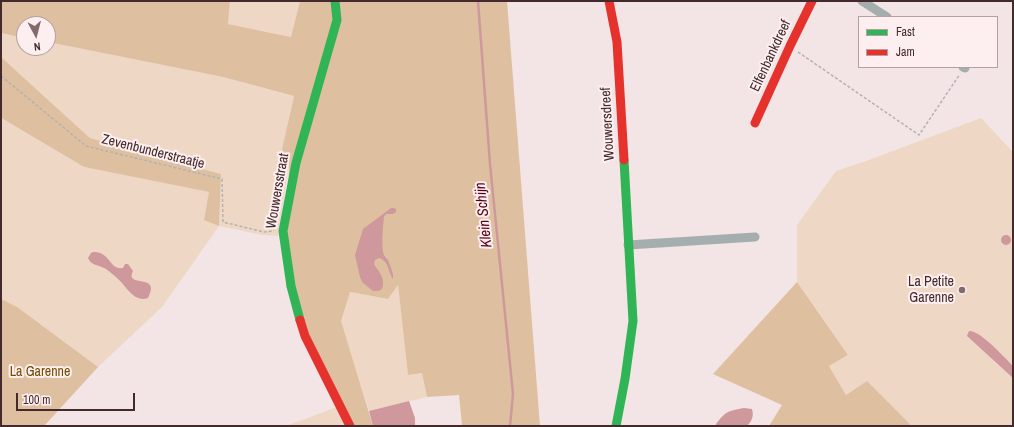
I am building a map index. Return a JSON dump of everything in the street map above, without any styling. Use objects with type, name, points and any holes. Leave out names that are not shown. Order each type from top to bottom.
[{"type":"street","name":"Wouwersstraat","points":[[335,1],[337,20],[296,163],[283,231],[290,286],[305,336],[350,426]]},
{"type":"street","name":"Wouwersdreef","points":[[609,1],[617,42],[622,102],[628,246],[633,321],[616,426]]},
{"type":"street","name":"Elfenbankdreef","points":[[755,124],[812,1]]},
{"type":"street","points":[[862,1],[885,16]]},
{"type":"street","points":[[628,246],[755,237]]},
{"type":"path","points":[[790,46],[919,135],[964,68]]},
{"type":"path","name":"Zevenbunderstraatje","points":[[1,76],[86,146],[222,179],[223,222],[264,232],[283,231]]},
{"type":"green space","points":[[1,1],[230,1],[228,24],[291,37],[300,1],[507,1],[540,426],[462,426],[459,395],[427,397],[422,373],[408,375],[398,285],[388,299],[350,292],[341,321],[373,426],[346,426],[286,286],[289,164],[282,149],[294,96],[223,77],[56,44],[56,16],[16,16],[16,36],[1,33]]},
{"type":"green space","points":[[230,1],[300,1],[291,37],[228,24]]},
{"type":"green space","points":[[1,33],[16,36],[16,56],[56,56],[56,44],[223,77],[294,96],[282,149],[289,164],[278,236],[262,235],[219,226],[221,174],[90,138],[1,57]]},
{"type":"green space","points":[[1,57],[90,138],[221,174],[219,226],[204,220],[209,192],[84,167],[3,119],[1,117]]},
{"type":"green space","points":[[1,117],[84,167],[209,192],[219,226],[162,307],[98,367],[44,426],[1,426]]},
{"type":"green space","points":[[981,118],[1013,152],[1013,426],[912,426],[867,382],[846,395],[829,366],[848,355],[797,282],[797,225],[836,171]]},
{"type":"green space","points":[[797,282],[848,355],[829,366],[846,395],[867,381],[912,426],[769,426],[782,405],[713,374]]},
{"type":"green space","points":[[398,284],[408,374],[422,373],[427,397],[369,411],[340,321],[350,292],[388,299]]},
{"type":"green space","name":"La Garenne","points":[[1,299],[17,307],[98,367],[44,426],[1,426]]},
{"type":"green space","points":[[337,407],[346,426],[286,426]]},
{"type":"shaded area","points":[[391,208],[396,209],[396,212],[393,214],[386,214],[384,217],[382,242],[384,255],[391,267],[393,279],[387,264],[379,258],[375,260],[374,264],[381,276],[383,285],[382,289],[373,291],[362,282],[355,255],[363,229]]},
{"type":"shaded area","points":[[1006,235],[1011,240],[1006,245],[1001,240]]},
{"type":"shaded area","points":[[93,252],[103,254],[118,268],[123,268],[125,264],[128,264],[133,271],[132,276],[134,279],[150,285],[151,290],[148,298],[143,299],[134,296],[110,272],[91,263],[88,258]]},
{"type":"shaded area","points":[[969,331],[974,332],[986,340],[1013,366],[1013,378],[967,336]]},
{"type":"shaded area","points":[[409,401],[415,418],[415,426],[373,426],[369,411]]},
{"type":"shaded area","points":[[744,408],[752,409],[753,412],[752,418],[747,426],[716,426],[719,420],[728,412]]},
{"type":"waterway","name":"Klein Schijn","points":[[478,1],[490,164],[513,394],[510,426]]},
{"type":"traffic: fast","points":[[300,320],[291,286],[283,231],[296,163],[337,20],[335,1]]},
{"type":"traffic: fast","points":[[616,426],[625,379],[633,321],[624,160]]},
{"type":"traffic: jam","points":[[609,1],[617,42],[624,160]]},
{"type":"traffic: jam","points":[[755,123],[812,1]]},
{"type":"traffic: jam","points":[[300,320],[305,336],[350,426]]},
{"type":"place","name":"La Petite Garenne","points":[[962,290]]}]
